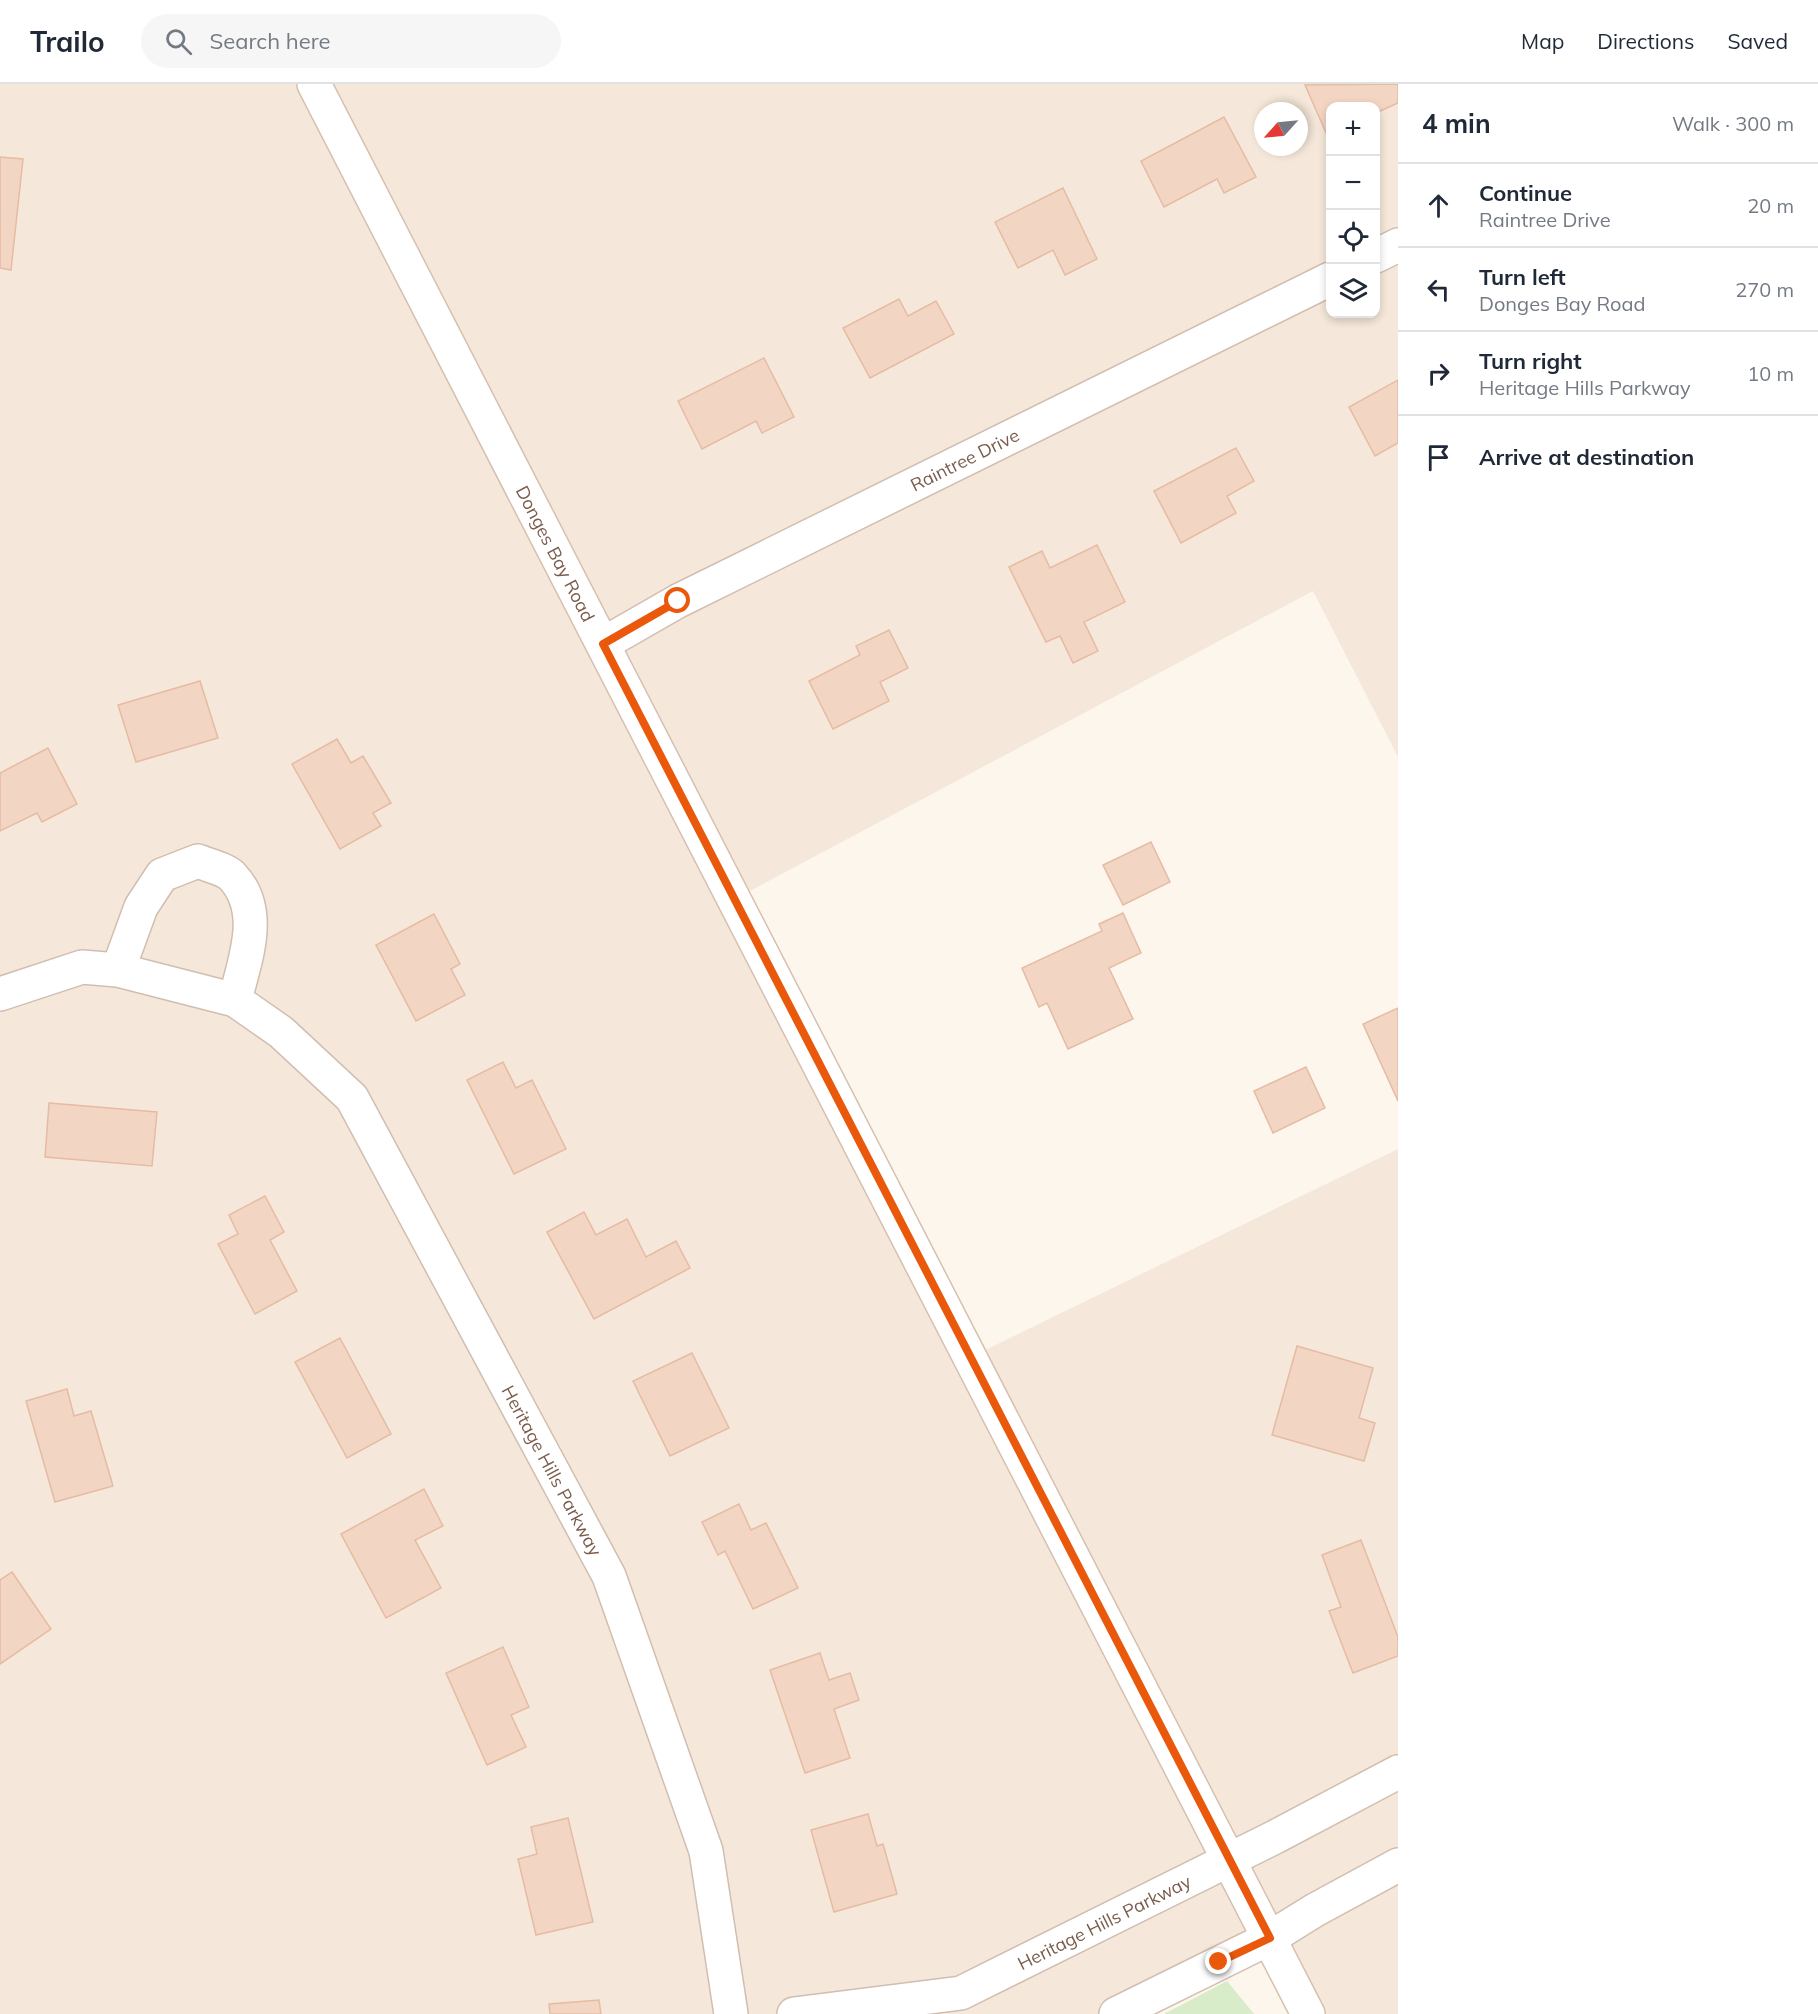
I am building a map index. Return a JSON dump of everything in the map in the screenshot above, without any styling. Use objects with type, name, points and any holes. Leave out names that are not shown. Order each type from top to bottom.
[{"type":"street","name":"Donges Bay Road","points":[[314,84],[1308,2014]]},
{"type":"street","points":[[1380,254],[1398,245]]},
{"type":"street","name":"Raintree Drive","points":[[603,644],[688,595],[1326,281]]},
{"type":"street","points":[[118,970],[141,908],[162,875],[198,861],[231,875],[250,908],[250,939],[235,1000]]},
{"type":"street","name":"Heritage Hills Parkway","points":[[0,994],[82,967],[118,970],[235,1000],[280,1032],[352,1098],[609,1576],[706,1851],[731,2014]]},
{"type":"street","name":"Heritage Hills Parkway","points":[[794,2014],[961,1993],[1230,1859],[1398,1772]]},
{"type":"street","points":[[1116,2014],[1270,1938],[1315,1910],[1398,1865]]},
{"type":"shaded area","points":[[0,84],[1398,84],[1398,757],[1313,591],[735,899],[971,1357],[1398,1149],[1398,2014],[1307,2014],[1269,1939],[1141,2014],[0,2014]]},
{"type":"green space","points":[[1227,1981],[1254,2014],[1164,2014]]},
{"type":"building","points":[[1398,84],[1398,103],[1380,111],[1380,102],[1326,102],[1326,133],[1305,85]]},
{"type":"building","points":[[1224,117],[1256,177],[1224,193],[1217,179],[1164,207],[1141,161]]},
{"type":"building","points":[[0,157],[23,159],[11,270],[0,268]]},
{"type":"building","points":[[1063,188],[1097,259],[1065,275],[1053,250],[1018,268],[995,222]]},
{"type":"building","points":[[899,299],[908,316],[936,301],[954,334],[870,378],[843,328]]},
{"type":"building","points":[[764,358],[794,417],[762,433],[756,421],[702,449],[678,401]]},
{"type":"building","points":[[1398,380],[1398,443],[1375,456],[1349,407]]},
{"type":"building","points":[[1236,448],[1254,481],[1227,496],[1236,513],[1181,543],[1154,491]]},
{"type":"building","points":[[1097,545],[1125,602],[1084,622],[1098,651],[1073,663],[1060,636],[1046,642],[1009,567],[1042,551],[1050,568]]},
{"type":"building","points":[[889,630],[908,668],[880,682],[889,701],[833,729],[809,681],[860,655],[856,646]]},
{"type":"building","points":[[200,681],[218,738],[136,762],[118,705]]},
{"type":"building","points":[[337,739],[351,763],[363,756],[391,803],[373,813],[381,826],[340,849],[292,764]]},
{"type":"building","points":[[48,748],[77,804],[42,822],[37,813],[0,831],[0,773]]},
{"type":"building","points":[[1151,842],[1170,882],[1123,905],[1103,865]]},
{"type":"building","points":[[1123,913],[1141,953],[1109,968],[1133,1019],[1068,1049],[1047,1003],[1039,1007],[1022,968],[1102,931],[1099,924]]},
{"type":"building","points":[[434,914],[460,964],[451,969],[465,995],[416,1021],[376,945]]},
{"type":"building","points":[[1398,1008],[1398,1101],[1363,1024]]},
{"type":"building","points":[[503,1062],[516,1088],[532,1080],[566,1149],[514,1174],[467,1080]]},
{"type":"building","points":[[1306,1067],[1325,1108],[1273,1133],[1254,1091]]},
{"type":"building","points":[[49,1103],[157,1112],[152,1166],[45,1157]]},
{"type":"building","points":[[265,1196],[284,1232],[270,1240],[297,1291],[255,1314],[218,1244],[238,1234],[229,1215]]},
{"type":"building","points":[[584,1212],[596,1235],[627,1219],[646,1257],[676,1241],[690,1268],[594,1319],[547,1232]]},
{"type":"building","points":[[340,1338],[391,1434],[347,1458],[295,1362]]},
{"type":"building","points":[[1297,1346],[1373,1368],[1359,1418],[1375,1423],[1364,1461],[1272,1435]]},
{"type":"building","points":[[692,1353],[729,1428],[670,1456],[633,1381]]},
{"type":"building","points":[[67,1389],[74,1416],[91,1411],[113,1486],[55,1502],[26,1401]]},
{"type":"building","points":[[424,1489],[443,1526],[415,1540],[441,1588],[386,1618],[341,1534]]},
{"type":"building","points":[[739,1504],[751,1530],[766,1523],[798,1588],[753,1609],[725,1551],[718,1555],[702,1522]]},
{"type":"building","points":[[1361,1540],[1398,1637],[1398,1656],[1353,1673],[1329,1611],[1341,1607],[1322,1555]]},
{"type":"building","points":[[12,1572],[51,1629],[0,1664],[0,1580]]},
{"type":"building","points":[[503,1647],[529,1707],[511,1715],[526,1747],[487,1765],[446,1673]]},
{"type":"building","points":[[820,1653],[829,1680],[850,1673],[859,1700],[834,1709],[850,1758],[805,1773],[770,1670]]},
{"type":"building","points":[[868,1814],[877,1846],[883,1844],[897,1894],[834,1912],[811,1830]]},
{"type":"building","points":[[568,1818],[593,1922],[536,1935],[518,1859],[537,1854],[531,1827]]},
{"type":"building","points":[[599,2000],[601,2014],[550,2014],[549,2004]]},
{"type":"route","points":[[678,601],[603,644],[1270,1938],[1219,1962]]}]
